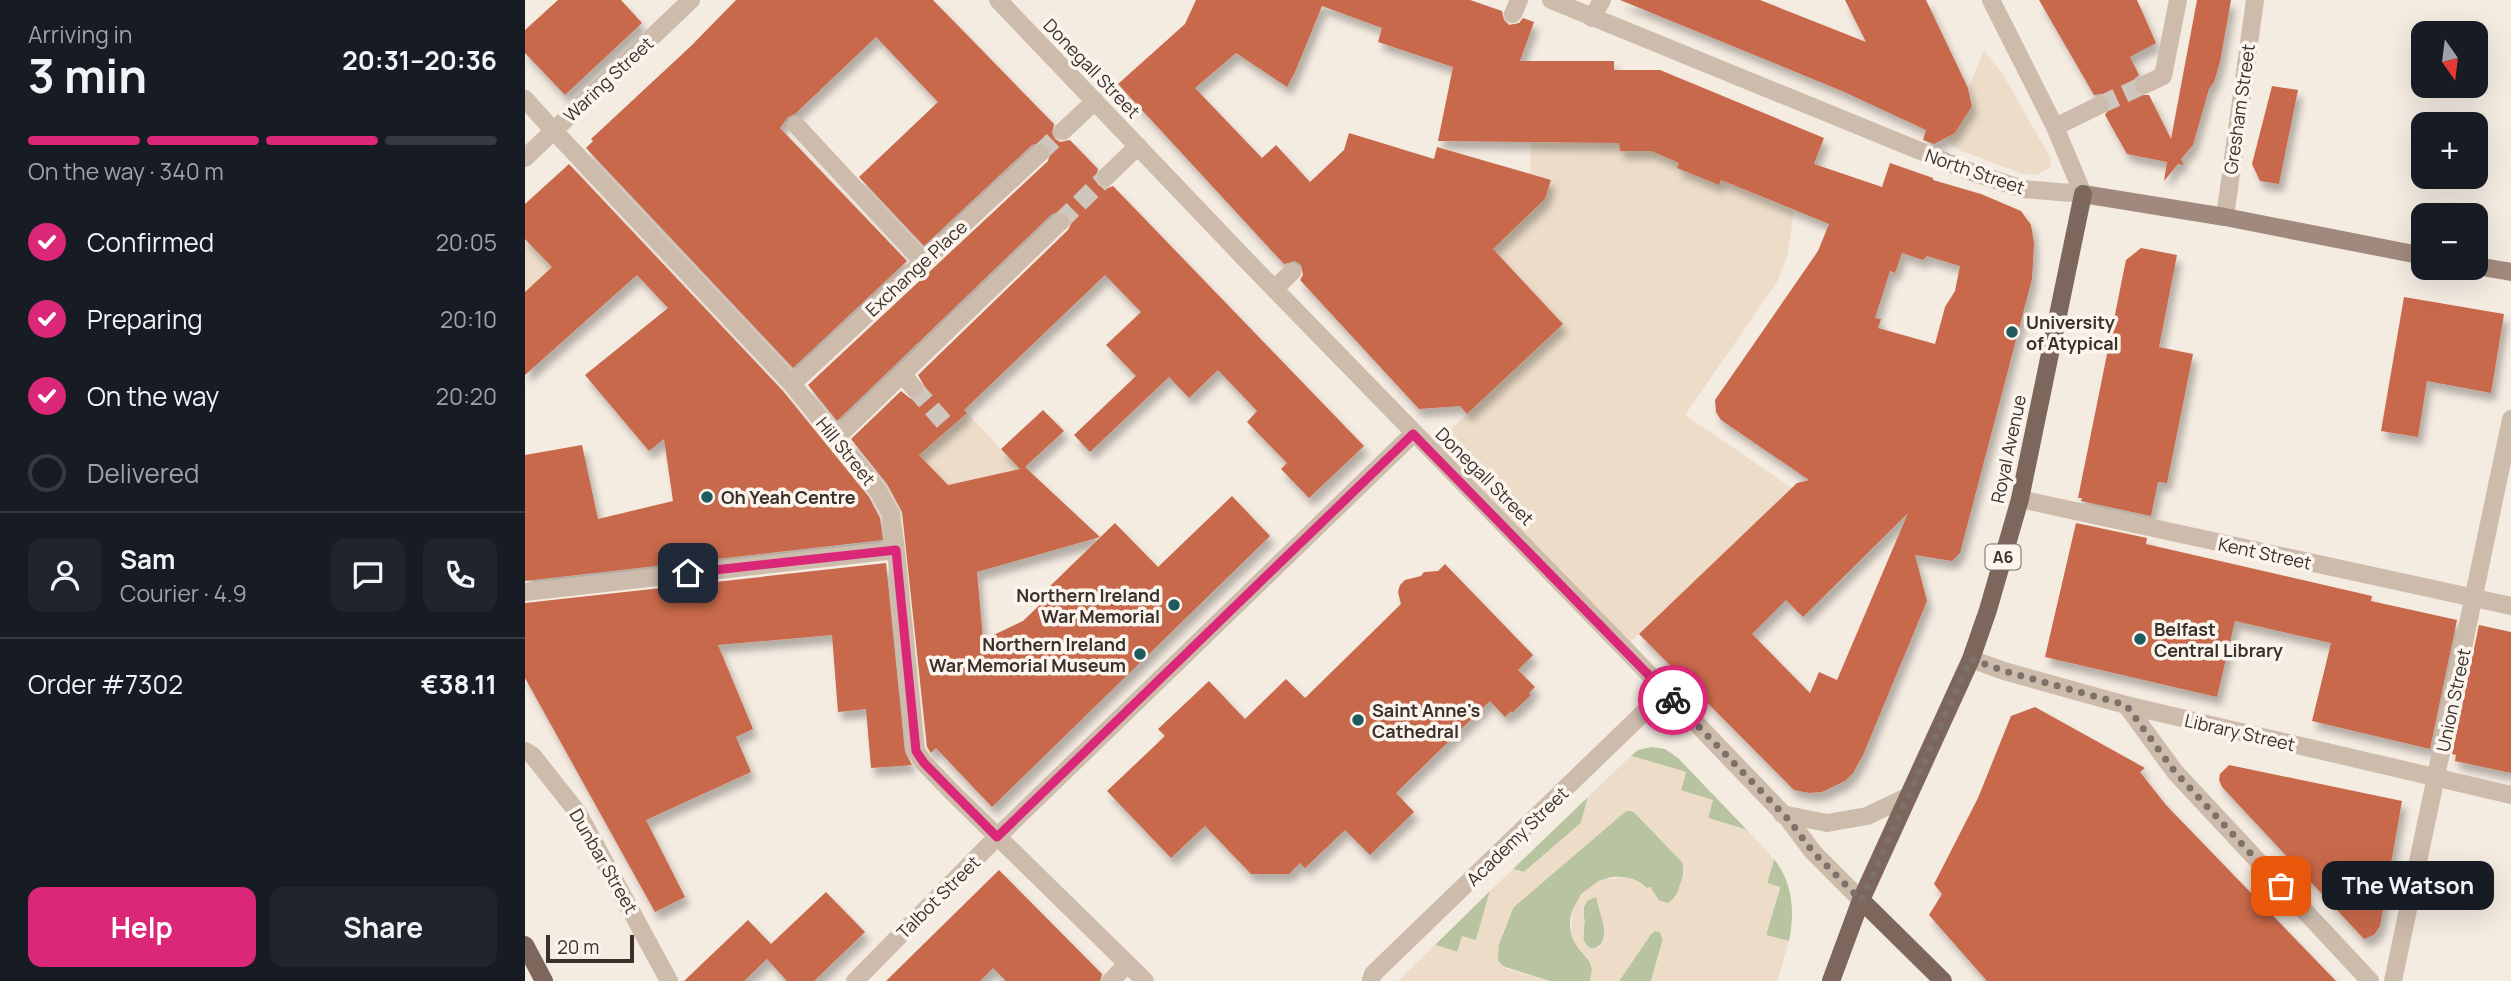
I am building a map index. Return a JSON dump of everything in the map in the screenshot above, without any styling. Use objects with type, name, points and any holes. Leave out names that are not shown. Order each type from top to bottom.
[{"type":"main road","name":"North Street","points":[[2083,194],[2225,217],[2411,253]]},
{"type":"main road","name":"Royal Avenue","points":[[1831,981],[1861,900],[1971,659],[2019,499],[2083,194]]},
{"type":"main road","points":[[2488,268],[2511,272]]},
{"type":"main road","name":"Donegall Street","points":[[1861,900],[1943,981]]},
{"type":"main road","points":[[525,945],[544,981]]},
{"type":"street","name":"Waring Street","points":[[525,158],[691,0]]},
{"type":"street","name":"Donegall Street","points":[[998,0],[1413,434],[1782,814],[1813,852],[1861,900]]},
{"type":"street","name":"North Street","points":[[1551,0],[1974,173],[2039,192],[2083,194]]},
{"type":"street","points":[[1592,18],[1602,0]]},
{"type":"street","points":[[1991,0],[2055,127],[2083,194]]},
{"type":"street","points":[[2144,85],[2163,76],[2178,0]]},
{"type":"street","name":"Gresham Street","points":[[2225,217],[2255,0]]},
{"type":"street","name":"Hill Street","points":[[525,99],[792,384],[878,491],[891,514],[916,751],[924,763],[997,837],[1145,981]]},
{"type":"street","points":[[1063,131],[1095,101]]},
{"type":"street","points":[[2055,127],[2100,105]]},
{"type":"street","points":[[796,125],[923,262]]},
{"type":"street","points":[[1106,177],[1138,146]]},
{"type":"street","name":"Exchange Place","points":[[792,384],[1040,153]]},
{"type":"street","points":[[836,438],[908,381],[1060,222]]},
{"type":"street","points":[[1274,289],[1292,272]]},
{"type":"street","name":"Union Street","points":[[2393,981],[2511,419]]},
{"type":"street","name":"Talbot Street","points":[[855,981],[997,837],[1413,434]]},
{"type":"street","name":"Kent Street","points":[[2019,499],[2511,606]]},
{"type":"street","points":[[525,592],[896,550]]},
{"type":"street","name":"Library Street","points":[[1971,659],[2004,671],[2126,705],[2511,795]]},
{"type":"street","name":"Academy Street","points":[[1371,981],[1373,974],[1665,692]]},
{"type":"street","points":[[2126,705],[2175,772],[2370,981]]},
{"type":"street","name":"Dunbar Street","points":[[525,751],[533,756],[578,813],[669,981]]},
{"type":"street","points":[[1782,814],[1827,823],[1867,816],[1907,797]]},
{"type":"street","points":[[1111,981],[1127,964]]},
{"type":"green space","points":[[1652,747],[1665,749],[1678,758],[1747,830],[1708,818],[1681,790],[1686,772],[1631,756],[1638,750]]},
{"type":"green space","points":[[1588,797],[1581,823],[1524,872],[1513,869]]},
{"type":"green space","points":[[1627,810],[1634,812],[1683,863],[1682,880],[1676,896],[1668,903],[1660,902],[1650,887],[1631,879],[1617,877],[1606,879],[1583,895],[1571,914],[1570,928],[1575,943],[1591,965],[1590,981],[1550,981],[1502,966],[1498,961],[1497,949],[1514,906]]},
{"type":"green space","points":[[1774,859],[1785,878],[1791,898],[1789,941],[1766,935],[1780,888],[1767,883]]},
{"type":"green space","points":[[1490,891],[1476,940],[1458,952],[1435,945]]},
{"type":"green space","points":[[1595,896],[1604,934],[1599,946],[1592,949],[1583,939],[1584,908]]},
{"type":"green space","points":[[1660,932],[1663,939],[1651,981],[1619,981],[1651,934]]},
{"type":"shaded area","points":[[1984,51],[2002,73],[2051,159],[2050,168],[2036,175],[2020,173],[1957,149],[1945,139],[1955,133],[1973,105],[1969,87]]},
{"type":"shaded area","points":[[1619,135],[1620,151],[1651,151],[1679,163],[1678,168],[1719,185],[1721,180],[1794,211],[1787,257],[1777,282],[1685,415],[1792,488],[1624,648],[1430,449],[1563,324],[1493,249],[1545,199],[1551,180],[1530,174],[1531,142],[1609,143]]},
{"type":"shaded area","points":[[525,239],[552,267],[525,292]]},
{"type":"shaded area","points":[[967,413],[1020,469],[948,485],[919,455]]},
{"type":"shaded area","points":[[1631,756],[1686,772],[1681,790],[1713,800],[1708,818],[1747,830],[1774,859],[1767,883],[1780,887],[1766,935],[1789,941],[1777,981],[1651,981],[1663,939],[1660,932],[1655,931],[1619,981],[1590,981],[1591,963],[1576,945],[1571,933],[1573,909],[1581,894],[1600,880],[1624,877],[1650,887],[1658,900],[1668,903],[1676,897],[1684,872],[1682,862],[1630,810],[1513,908],[1499,942],[1498,961],[1507,969],[1550,981],[1398,981],[1435,945],[1457,952],[1462,936],[1476,940],[1490,891],[1513,869],[1524,872],[1581,823],[1588,797]],"holes":[[[1596,897],[1605,930],[1599,947],[1592,949],[1587,946],[1583,939],[1585,921],[1582,910],[1585,902]]]},
{"type":"building","points":[[558,0],[621,0],[642,23],[565,95],[525,53],[525,30]]},
{"type":"building","points":[[736,0],[933,0],[1054,124],[1052,133],[1055,139],[1060,142],[1070,140],[1098,169],[1095,179],[1098,185],[1108,188],[1113,186],[1364,446],[1309,498],[1281,469],[1287,463],[1247,422],[1257,411],[1218,370],[1189,398],[1169,377],[1090,452],[1074,435],[1136,376],[1106,345],[1141,312],[1105,275],[964,410],[967,413],[919,455],[948,485],[1020,469],[1001,449],[1043,410],[1064,431],[1025,467],[1100,537],[977,572],[983,640],[1023,621],[1050,595],[1046,590],[1115,523],[1158,567],[1232,496],[1270,536],[992,807],[936,748],[931,753],[927,747],[902,512],[887,484],[851,439],[901,391],[911,399],[922,396],[925,387],[918,375],[1068,230],[1071,224],[1069,215],[1062,211],[1052,214],[837,421],[808,385],[1048,161],[1051,150],[1043,142],[1032,145],[924,246],[859,177],[938,102],[876,37],[795,114],[788,117],[780,128],[907,261],[793,368],[586,148],[593,141],[591,139]]},
{"type":"building","points":[[1196,0],[1470,0],[1502,11],[1504,20],[1509,25],[1519,23],[1523,18],[1534,22],[1520,61],[1614,61],[1614,70],[1660,70],[1824,138],[1814,164],[1882,187],[1890,163],[1933,180],[1981,194],[2021,211],[2031,225],[2034,243],[2032,279],[1960,553],[1952,561],[1915,555],[1927,601],[1863,755],[1845,781],[1822,792],[1794,790],[1639,634],[1797,483],[1809,480],[1721,420],[1716,412],[1715,400],[1818,251],[1829,224],[1721,180],[1719,185],[1677,168],[1679,163],[1651,151],[1620,151],[1619,143],[1438,141],[1453,67],[1378,42],[1382,28],[1322,6],[1287,87],[1236,53],[1195,88],[1262,158],[1276,145],[1310,182],[1344,150],[1349,133],[1434,159],[1437,147],[1551,180],[1545,199],[1493,249],[1563,324],[1467,414],[1460,406],[1419,409],[1300,280],[1303,275],[1301,265],[1295,261],[1284,264],[1118,84],[1185,24]],"holes":[[[1902,253],[1923,260],[1927,256],[1960,266],[1955,291],[1945,307],[1935,344],[1878,328],[1881,319],[1875,318],[1890,271],[1895,273]],[[1908,513],[1837,680],[1819,672],[1810,693],[1752,634],[1786,600],[1803,617]]]},
{"type":"building","points":[[1620,0],[1760,0],[1866,42],[1845,0],[1926,0],[1968,88],[1972,106],[1955,133],[1934,144],[1923,140],[1926,130],[1842,91]]},
{"type":"building","points":[[2039,0],[2137,0],[2156,43],[2130,57],[2139,75],[2134,79],[2134,89],[2138,95],[2149,95],[2171,139],[2197,0],[2231,0],[2220,62],[2209,89],[2193,145],[2181,159],[2184,165],[2178,164],[2164,181],[2167,162],[2127,154],[2105,115],[2111,106],[2110,99],[2101,94],[2094,95]]},
{"type":"building","points":[[2272,86],[2298,90],[2279,184],[2260,181],[2252,164]]},
{"type":"building","points":[[569,164],[783,391],[869,497],[880,518],[883,540],[525,581],[525,455],[582,445],[598,519],[673,501],[664,439],[649,451],[585,375],[668,308],[637,275],[525,375],[525,292],[552,267],[525,239],[525,204]]},
{"type":"building","points":[[2141,248],[2177,255],[2159,347],[2193,354],[2167,483],[2158,482],[2151,516],[2081,501],[2082,498],[2078,498],[2126,260]]},
{"type":"building","points":[[2404,297],[2504,314],[2491,393],[2427,381],[2418,437],[2381,431]]},
{"type":"building","name":"Belfast Central Library","points":[[2076,523],[2147,538],[2146,544],[2372,596],[2371,601],[2457,620],[2430,749],[2312,721],[2331,643],[2235,621],[2217,697],[2045,657]]},
{"type":"building","points":[[886,563],[905,752],[912,765],[871,768],[866,709],[838,712],[832,635],[718,645],[753,729],[736,737],[751,772],[646,820],[685,897],[655,912],[525,678],[525,603]]},
{"type":"building","name":"Saint Anne's Cathedral","points":[[1445,564],[1533,655],[1518,670],[1535,687],[1529,693],[1531,695],[1505,717],[1490,701],[1396,793],[1414,812],[1370,855],[1345,830],[1305,868],[1300,863],[1289,874],[1251,874],[1205,826],[1171,858],[1107,791],[1165,736],[1158,729],[1209,681],[1245,719],[1286,679],[1305,698],[1401,604],[1398,592],[1405,580],[1421,576],[1424,572],[1438,571]]},
{"type":"building","points":[[2479,625],[2511,632],[2511,773],[2455,761],[2456,755],[2452,754]]},
{"type":"building","points":[[2035,707],[2145,768],[2140,772],[2166,805],[2336,981],[1987,981],[1929,915],[1942,894],[1934,884],[1978,798],[2011,716]]},
{"type":"building","points":[[2229,765],[2402,801],[2380,926],[2374,935],[2364,939],[2222,787],[2220,774]]},
{"type":"building","points":[[999,870],[1102,974],[1100,981],[1006,981],[993,968],[980,981],[886,981]]},
{"type":"building","points":[[826,892],[865,932],[814,981],[787,981],[767,959],[744,981],[684,981],[748,920],[771,944]]},
{"type":"tunnel","points":[[2100,105],[2144,85]]},
{"type":"tunnel","points":[[1040,153],[1063,131]]},
{"type":"tunnel","points":[[1060,222],[1106,177]]},
{"type":"tunnel","points":[[914,388],[949,428]]},
{"type":"way so far","points":[[1673,700],[1789,820],[1813,852],[1861,900],[1971,659],[2004,671],[2126,705],[2175,772],[2281,886]]},
{"type":"place","name":"University of Atypical","points":[[2012,332]]},
{"type":"place","name":"Oh Yeah Centre","points":[[707,497]]},
{"type":"place","name":"Northern Ireland War Memorial","points":[[1174,605]]},
{"type":"place","name":"Belfast Central Library","points":[[2140,639]]},
{"type":"place","name":"Northern Ireland War Memorial Museum","points":[[1140,654]]},
{"type":"place","name":"Saint Anne's Cathedral","points":[[1358,720]]},
{"type":"place","name":"The Watson","points":[[2281,886]]},
{"type":"route","points":[[688,573],[896,550],[916,751],[924,763],[997,837],[1413,434],[1673,700]]}]
